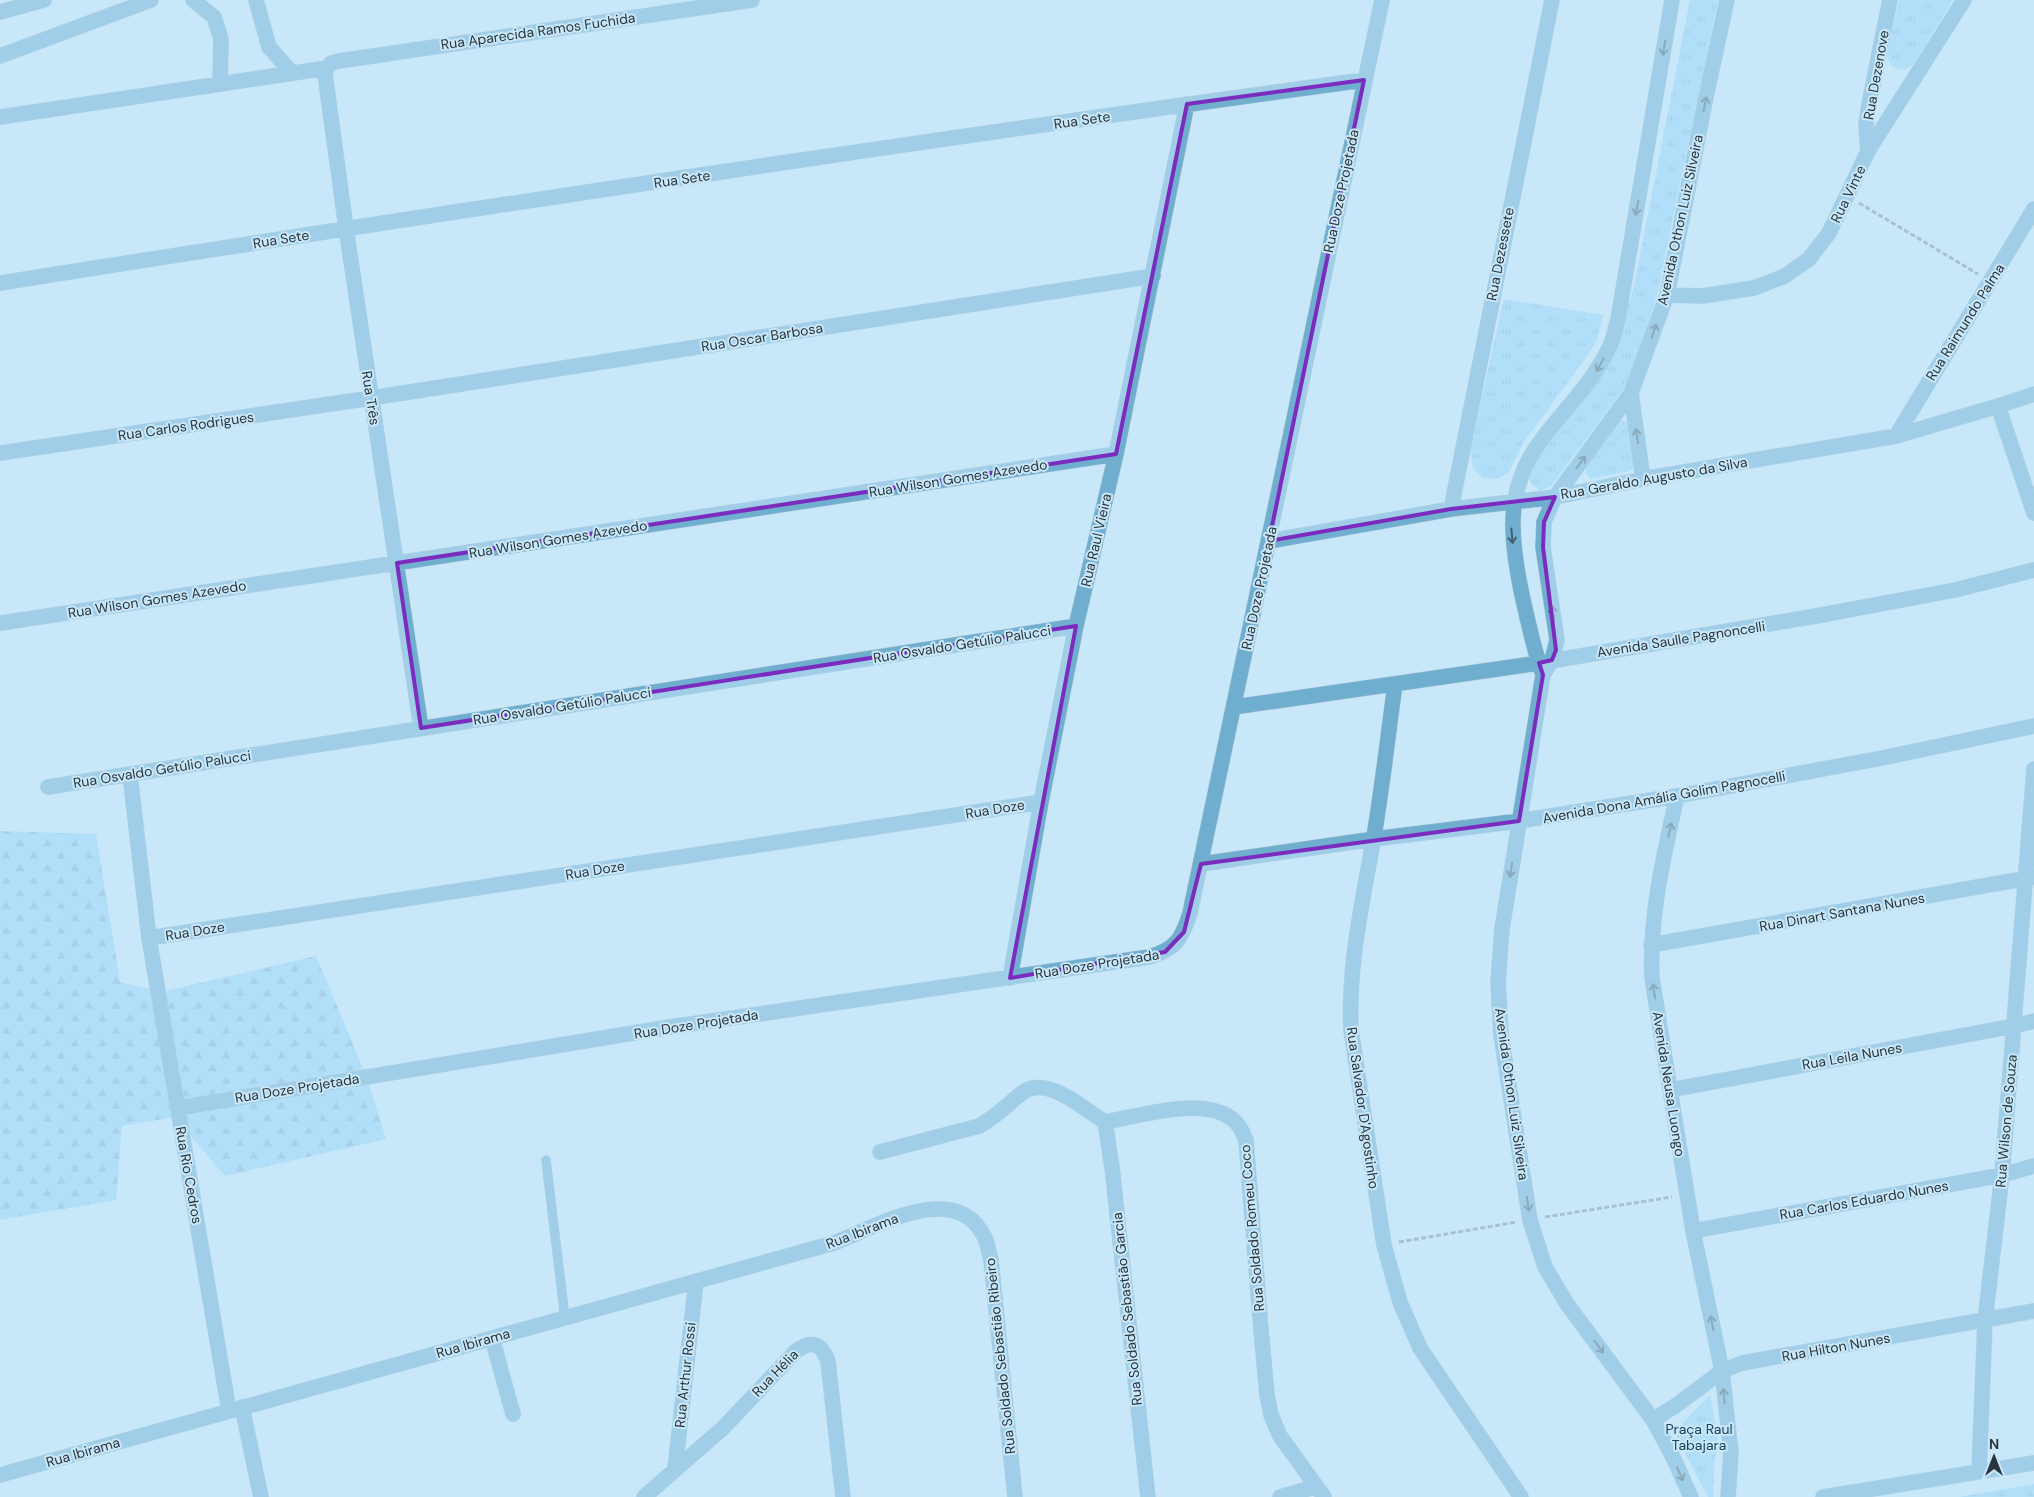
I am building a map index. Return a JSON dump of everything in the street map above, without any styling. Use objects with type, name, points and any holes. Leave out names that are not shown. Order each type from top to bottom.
[{"type":"street","points":[[0,12],[44,0]]},
{"type":"street","points":[[0,56],[151,0]]},
{"type":"street","points":[[193,0],[214,17],[221,39],[220,84]]},
{"type":"street","points":[[256,0],[269,46],[292,73]]},
{"type":"street","name":"Rua Aparecida Ramos Fuchida","points":[[0,117],[327,68],[331,63],[338,60],[752,0]]},
{"type":"street","name":"Rua Doze Projetada","points":[[178,1108],[660,1029],[1149,957],[1166,952],[1177,943],[1184,932],[1190,913],[1201,864],[1382,0]]},
{"type":"street","name":"Rua Dezessete","points":[[1451,509],[1552,0]]},
{"type":"street","name":"Avenida Othon Luiz Silveira","points":[[1545,666],[1533,645],[1514,559],[1512,526],[1514,501],[1522,472],[1540,441],[1595,374],[1610,346],[1618,319],[1672,0]]},
{"type":"street","name":"Avenida Othon Luiz Silveira","points":[[1652,1420],[1567,1304],[1545,1267],[1530,1220],[1501,1035],[1498,982],[1502,928],[1545,666],[1557,640],[1543,547],[1544,522],[1555,497],[1631,393],[1667,295],[1727,0]]},
{"type":"street","name":"Rua Dezenove","points":[[1868,151],[1866,124],[1890,0]]},
{"type":"street","name":"Rua Vinte","points":[[1667,295],[1702,296],[1754,288],[1785,276],[1809,259],[1829,233],[1868,151],[1964,0]]},
{"type":"street","name":"Rua Três","points":[[327,68],[325,74],[346,228],[421,728]]},
{"type":"street","name":"Rua Sete","points":[[0,283],[346,228],[1187,104],[1364,80]]},
{"type":"street","name":"Rua Raul Vieira","points":[[1010,978],[1041,802],[1076,626],[1116,454],[1187,104]]},
{"type":"street","name":"Rua Raimundo Palma","points":[[1896,436],[1990,281],[2032,216]]},
{"type":"street","name":"Rua Oscar Barbosa","points":[[371,398],[1153,276]]},
{"type":"street","points":[[1631,393],[1643,479]]},
{"type":"street","name":"Rua Geraldo Augusto da Silva","points":[[1269,541],[1451,509],[1555,497],[1643,479],[1896,436],[2034,394]]},
{"type":"street","name":"Rua Carlos Rodrigues","points":[[0,453],[371,398]]},
{"type":"street","points":[[1998,406],[2034,513]]},
{"type":"street","name":"Rua Wilson Gomes Azevedo","points":[[0,623],[1116,454]]},
{"type":"street","name":"Avenida Saulle Pagnoncelli","points":[[1234,707],[1326,693],[1545,666],[1955,590],[2034,570]]},
{"type":"street","name":"Rua Osvaldo Getúlio Palucci","points":[[48,786],[130,775],[1076,626]]},
{"type":"street","name":"Rua Salvador D'Agostinho","points":[[1395,684],[1374,839],[1351,967],[1349,998],[1351,1030],[1384,1244],[1400,1302],[1420,1348],[1521,1497]]},
{"type":"street","name":"Avenida Dona Amália Golim Pagnocelli","points":[[1201,864],[1374,839],[1519,821],[1677,796],[1882,758],[2034,726]]},
{"type":"street","name":"Rua Wilson de Souza","points":[[1979,1472],[1985,1321],[2002,1175],[2014,1026],[2030,878],[2034,769]]},
{"type":"street","name":"Rua Rio Cedros","points":[[130,775],[149,938],[178,1108],[236,1409],[261,1497]]},
{"type":"street","name":"Avenida Neusa Luongo","points":[[1677,796],[1657,894],[1651,945],[1652,978],[1693,1231],[1722,1371]]},
{"type":"street","name":"Rua Doze","points":[[149,938],[1041,802]]},
{"type":"street","name":"Rua Dinart Santana Nunes","points":[[1651,945],[2030,878]]},
{"type":"street","name":"Rua Leila Nunes","points":[[1670,1090],[2014,1026],[2034,1020]]},
{"type":"street","points":[[880,1152],[979,1126],[992,1119],[1024,1091],[1033,1086],[1046,1086],[1056,1091],[1105,1122]]},
{"type":"street","name":"Rua Soldado Romeu Coco","points":[[1105,1122],[1192,1107],[1212,1109],[1229,1117],[1239,1126],[1246,1140],[1267,1395],[1271,1415],[1280,1436],[1320,1492]]},
{"type":"street","name":"Rua Soldado Sebastião Garcia","points":[[1105,1122],[1113,1177],[1148,1497]]},
{"type":"street","name":"Rua Carlos Eduardo Nunes","points":[[1693,1231],[2002,1175],[2034,1166]]},
{"type":"street","name":"Rua Ibirama","points":[[0,1475],[834,1243],[923,1209],[944,1208]]},
{"type":"street","name":"Rua Soldado Sebastião Ribeiro","points":[[944,1208],[961,1213],[974,1223],[985,1238],[991,1260],[1015,1497]]},
{"type":"street","name":"Rua Arthur Rossi","points":[[675,1469],[696,1281]]},
{"type":"street","name":"Rua Hilton Nunes","points":[[1652,1420],[1678,1404],[1722,1371],[1742,1363],[2034,1311]]},
{"type":"street","points":[[492,1338],[512,1414]]},
{"type":"street","name":"Rua Hélia","points":[[644,1497],[723,1428],[796,1351],[810,1344],[819,1346],[824,1351],[828,1361],[843,1497]]},
{"type":"street","points":[[1722,1371],[1731,1453],[1728,1497]]},
{"type":"street","points":[[1652,1420],[1672,1455],[1691,1497]]},
{"type":"street","points":[[1824,1497],[2034,1463]]},
{"type":"street","points":[[1280,1497],[1320,1492]]},
{"type":"lane","points":[[546,1160],[565,1318]]},
{"type":"path","points":[[1848,196],[1990,281]]},
{"type":"highlighted area","points":[[1364,80],[1269,541],[1451,509],[1555,497],[1544,522],[1543,547],[1556,650],[1552,660],[1539,663],[1543,675],[1519,821],[1201,864],[1184,932],[1165,952],[1010,978],[1076,626],[421,728],[397,563],[1116,454],[1187,104]]},
{"type":"green space","points":[[1690,0],[1718,0],[1658,291],[1639,355],[1624,388],[1551,486],[1540,491],[1531,484],[1529,477],[1539,455],[1616,347],[1634,286]]},
{"type":"green space","points":[[1899,0],[1953,0],[1914,63],[1902,69],[1894,67],[1888,60],[1887,55]]},
{"type":"green space","points":[[1504,299],[1603,315],[1597,341],[1523,443],[1509,472],[1497,479],[1483,478],[1473,468],[1470,449]]},
{"type":"green space","points":[[1617,421],[1628,422],[1634,468],[1630,471],[1590,479],[1586,473],[1585,466]]},
{"type":"green space","points":[[0,831],[96,834],[120,982],[161,992],[316,956],[366,1075],[386,1139],[225,1176],[175,1117],[122,1126],[116,1200],[0,1220]]},
{"type":"green space","name":"Praça Raul Tabajara","points":[[1710,1395],[1718,1437],[1713,1497],[1708,1497],[1674,1432]]},
{"type":"green space","points":[[2034,1484],[2034,1497],[1959,1497]]}]
